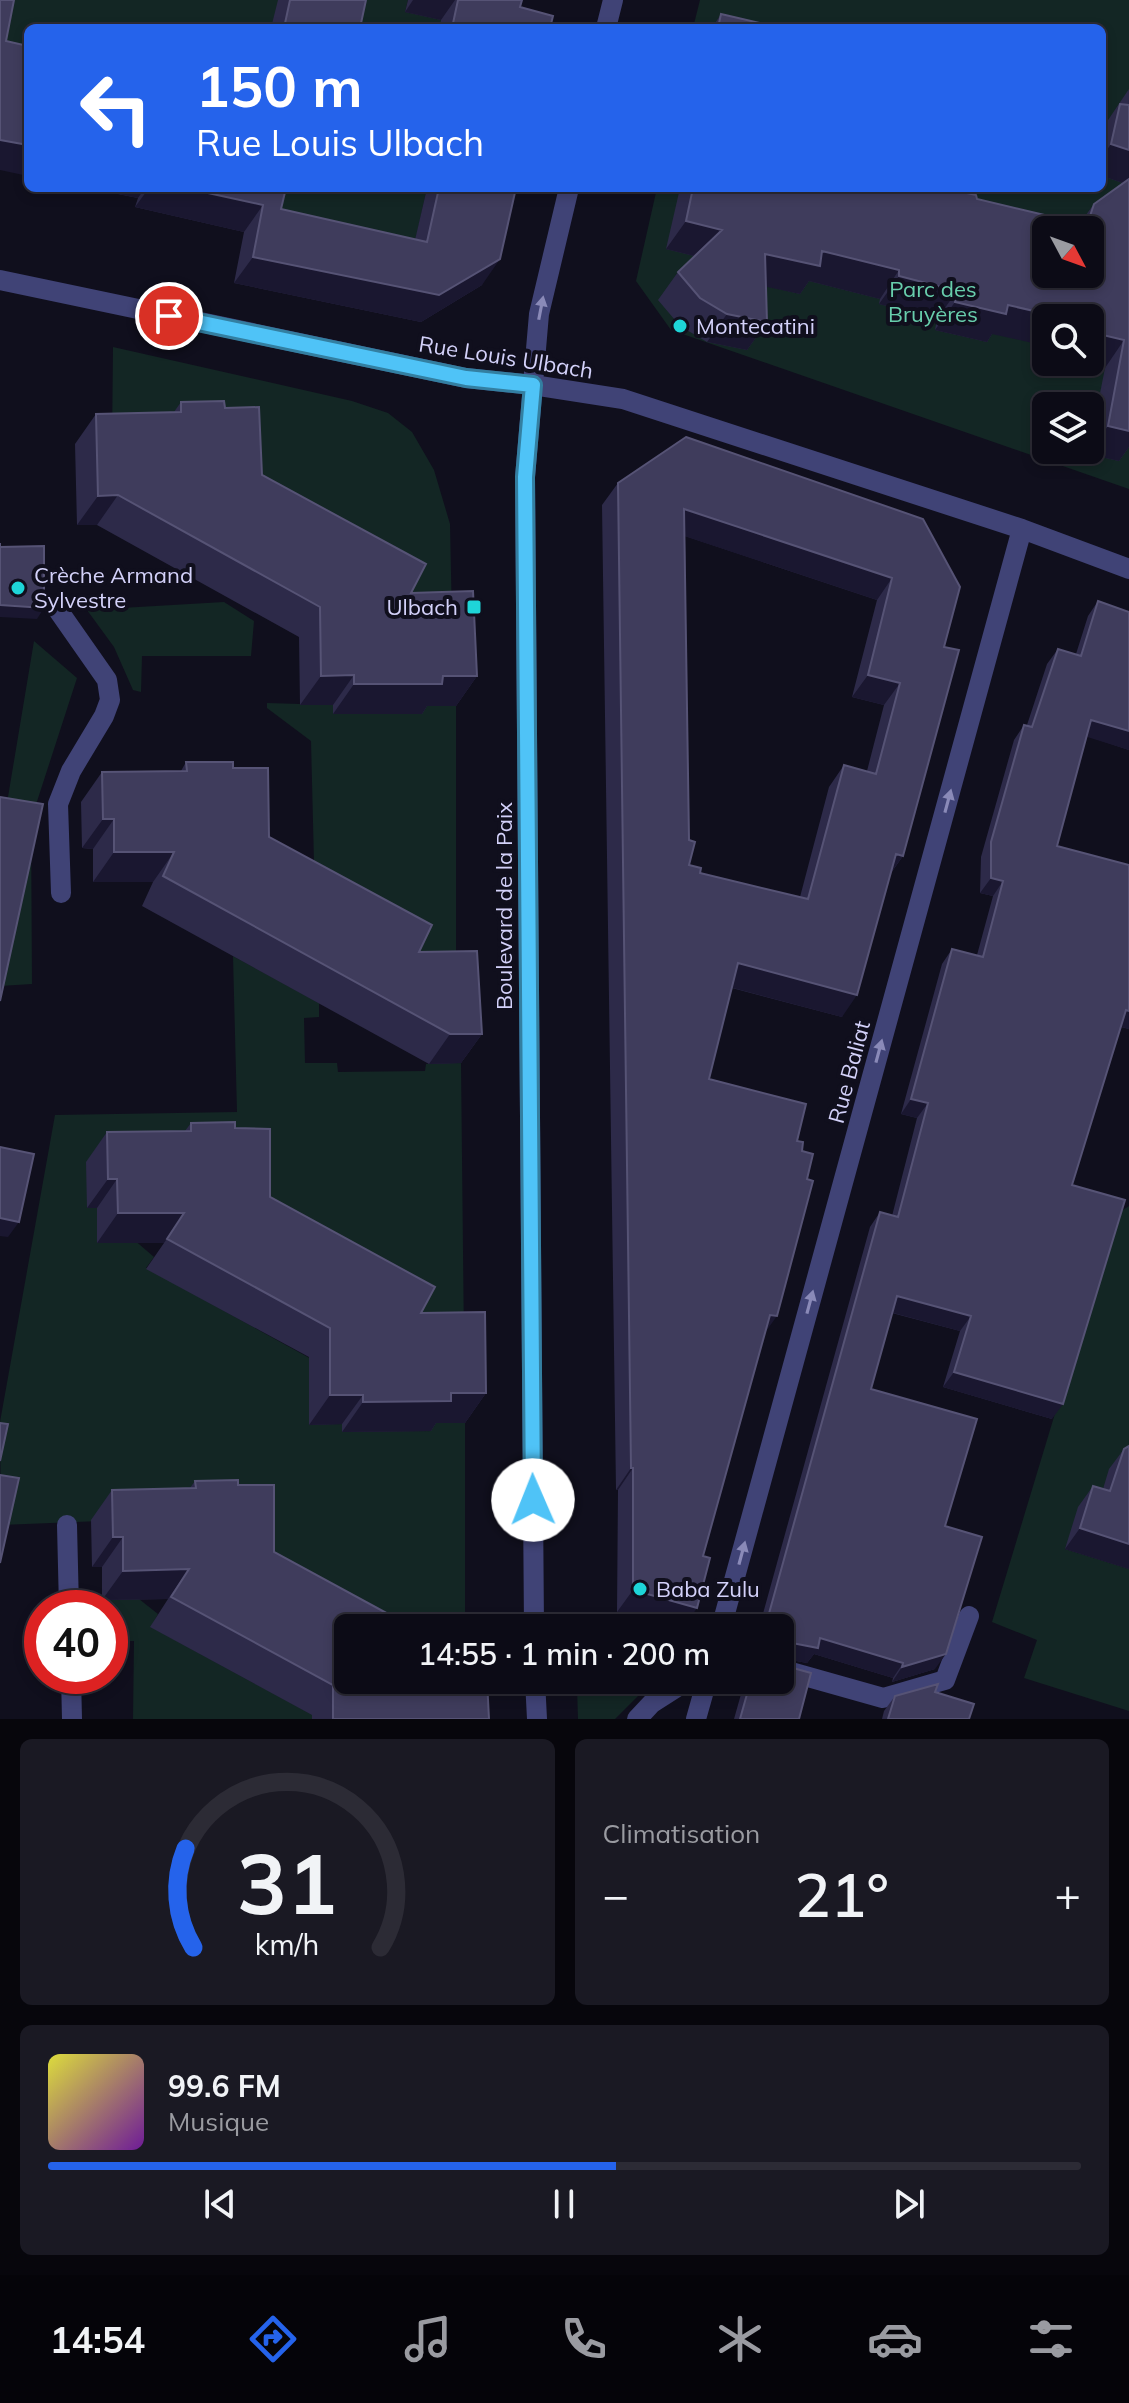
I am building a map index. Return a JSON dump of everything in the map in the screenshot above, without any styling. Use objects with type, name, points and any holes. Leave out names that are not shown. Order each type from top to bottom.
[{"type":"street","points":[[607,24],[613,0]]},
{"type":"street","name":"Boulevard de la Paix","points":[[534,1614],[525,477],[539,314],[568,192]]},
{"type":"street","name":"Rue Louis Ulbach","points":[[0,280],[466,378],[623,399],[1022,529],[1129,569]]},
{"type":"street","name":"Rue Baliat","points":[[725,1614],[1022,529]]},
{"type":"street","points":[[58,610],[107,680],[110,700],[104,716],[71,771],[58,804],[61,893]]},
{"type":"street","points":[[67,1525],[69,1590]]},
{"type":"street","points":[[794,1673],[883,1698],[945,1680],[969,1616]]},
{"type":"street","points":[[71,1694],[72,1719]]},
{"type":"street","points":[[536,1694],[537,1719]]},
{"type":"street","points":[[637,1719],[666,1694]]},
{"type":"street","points":[[696,1719],[703,1694]]},
{"type":"green space","points":[[1,0],[408,0],[405,12],[462,24],[24,24],[24,75],[0,70]]},
{"type":"green space","name":"Parc des Bruyères","points":[[700,0],[1129,0],[1129,489],[1057,464],[1104,464],[1104,392],[1032,392],[1032,455],[671,330],[636,281],[656,192],[1106,192],[1106,24],[694,24]]},
{"type":"green space","points":[[272,192],[426,192],[409,269],[263,235]]},
{"type":"green space","points":[[113,347],[352,401],[388,413],[412,432],[434,470],[450,524],[452,621],[112,443]]},
{"type":"green space","points":[[224,602],[254,621],[251,656],[142,656],[141,692],[133,690],[114,647],[87,610]]},
{"type":"green space","points":[[34,641],[77,678],[31,820],[32,984],[0,986],[5,815]]},
{"type":"green space","points":[[267,703],[333,705],[333,714],[456,706],[456,980],[315,903],[311,741],[267,708]]},
{"type":"green space","points":[[233,956],[319,1003],[319,1017],[304,1018],[305,1063],[337,1063],[338,1072],[425,1071],[426,1064],[461,1063],[464,1342],[237,1205],[87,1208],[97,1208],[154,1257],[146,1268],[324,1366],[310,1425],[343,1424],[343,1432],[430,1431],[430,1423],[465,1423],[465,1614],[334,1614],[334,1619],[175,1518],[1,1525],[0,1422],[55,1115],[237,1112]]},
{"type":"green space","points":[[1129,1206],[1129,1462],[1065,1549],[1129,1569],[1129,1711],[1024,1678],[1037,1640],[992,1622],[1115,1215]]},
{"type":"green space","points":[[128,1599],[139,1599],[158,1614],[151,1627],[320,1719],[133,1719],[134,1641],[128,1641]]},
{"type":"green space","points":[[577,1694],[640,1694],[615,1719],[578,1719]]},
{"type":"building","points":[[0,0],[14,0],[6,41],[24,45],[24,144],[0,140]]},
{"type":"building","points":[[290,0],[366,0],[361,24],[285,24]]},
{"type":"building","points":[[458,0],[522,0],[520,7],[553,16],[551,24],[453,24]]},
{"type":"building","points":[[721,14],[764,24],[719,24]]},
{"type":"building","points":[[1120,104],[1129,105],[1129,150],[1111,144]]},
{"type":"building","points":[[1129,179],[1129,431],[1108,426],[1124,340],[1104,335],[1104,304],[1032,304],[1032,311],[1008,305],[1006,314],[955,302],[957,291],[899,276],[899,270],[822,251],[820,266],[765,254],[767,322],[727,314],[700,298],[678,272],[722,230],[686,221],[692,192],[962,192],[976,195],[977,199],[1049,216],[1032,216],[1032,288],[1104,288],[1104,216],[1090,216],[1094,204]]},
{"type":"building","points":[[203,192],[285,192],[281,209],[427,242],[438,192],[515,192],[500,259],[439,295],[253,257],[263,205]]},
{"type":"building","points":[[224,401],[225,408],[259,407],[262,475],[426,564],[411,593],[473,591],[477,676],[443,676],[442,684],[354,684],[354,675],[321,676],[320,607],[118,495],[98,496],[96,414],[181,412],[181,402]]},
{"type":"building","points":[[686,437],[923,519],[960,587],[944,647],[959,650],[903,856],[896,854],[857,995],[738,963],[709,1079],[806,1104],[797,1141],[803,1142],[802,1151],[813,1154],[807,1179],[813,1181],[777,1316],[770,1315],[703,1556],[710,1558],[697,1608],[633,1590],[618,483]],"holes":[[[684,509],[892,578],[868,675],[900,683],[876,774],[844,765],[808,899],[700,873],[701,868],[689,865],[695,842],[689,840]]]},
{"type":"building","points":[[44,546],[44,608],[0,605],[0,547]]},
{"type":"building","points":[[1098,601],[1129,612],[1129,731],[1091,720],[1057,846],[1129,865],[1129,1011],[1126,1010],[1072,1185],[1125,1200],[1063,1404],[954,1372],[971,1316],[897,1296],[871,1389],[977,1419],[945,1526],[982,1537],[946,1654],[902,1667],[903,1663],[820,1638],[818,1648],[794,1643],[794,1614],[769,1614],[880,1212],[898,1217],[928,1103],[911,1099],[952,949],[983,957],[1003,881],[991,878],[991,842],[1024,725],[1032,727],[1058,649],[1081,656]]},
{"type":"building","points":[[186,762],[233,762],[233,768],[268,768],[269,837],[432,925],[419,952],[477,951],[482,1034],[450,1034],[163,876],[174,852],[114,852],[114,819],[103,819],[102,772],[187,771]]},
{"type":"building","points":[[0,797],[43,804],[0,1001]]},
{"type":"building","points":[[235,1122],[235,1128],[270,1129],[270,1197],[435,1287],[421,1313],[485,1312],[486,1393],[451,1393],[451,1401],[363,1402],[363,1395],[330,1395],[330,1328],[167,1239],[184,1213],[118,1213],[117,1179],[108,1179],[107,1132],[191,1131],[191,1123]]},
{"type":"building","points":[[0,1147],[34,1154],[19,1222],[0,1218]]},
{"type":"building","points":[[0,1423],[8,1424],[0,1461]]},
{"type":"building","points":[[1129,1446],[1129,1544],[1080,1528],[1093,1486],[1110,1491],[1124,1449]]},
{"type":"building","points":[[0,1475],[19,1478],[0,1563]]},
{"type":"building","points":[[238,1480],[238,1485],[274,1485],[274,1552],[388,1614],[334,1614],[334,1694],[488,1694],[489,1719],[333,1719],[333,1685],[171,1597],[189,1569],[123,1571],[123,1537],[113,1537],[112,1490],[196,1488],[195,1481]]},
{"type":"building","points":[[794,1668],[811,1673],[799,1719],[740,1719],[747,1694],[794,1694]]},
{"type":"building","points":[[938,1684],[935,1692],[974,1704],[969,1719],[888,1719],[895,1696]]},
{"type":"place","name":"Montecatini","points":[[680,326]]},
{"type":"place","name":"Crèche Armand Sylvestre","points":[[18,588]]},
{"type":"place","name":"Ulbach","points":[[474,607]]},
{"type":"place","name":"Baba Zulu","points":[[640,1589]]},
{"type":"route","points":[[169,316],[466,378],[533,385],[525,477],[533,1500]]}]
